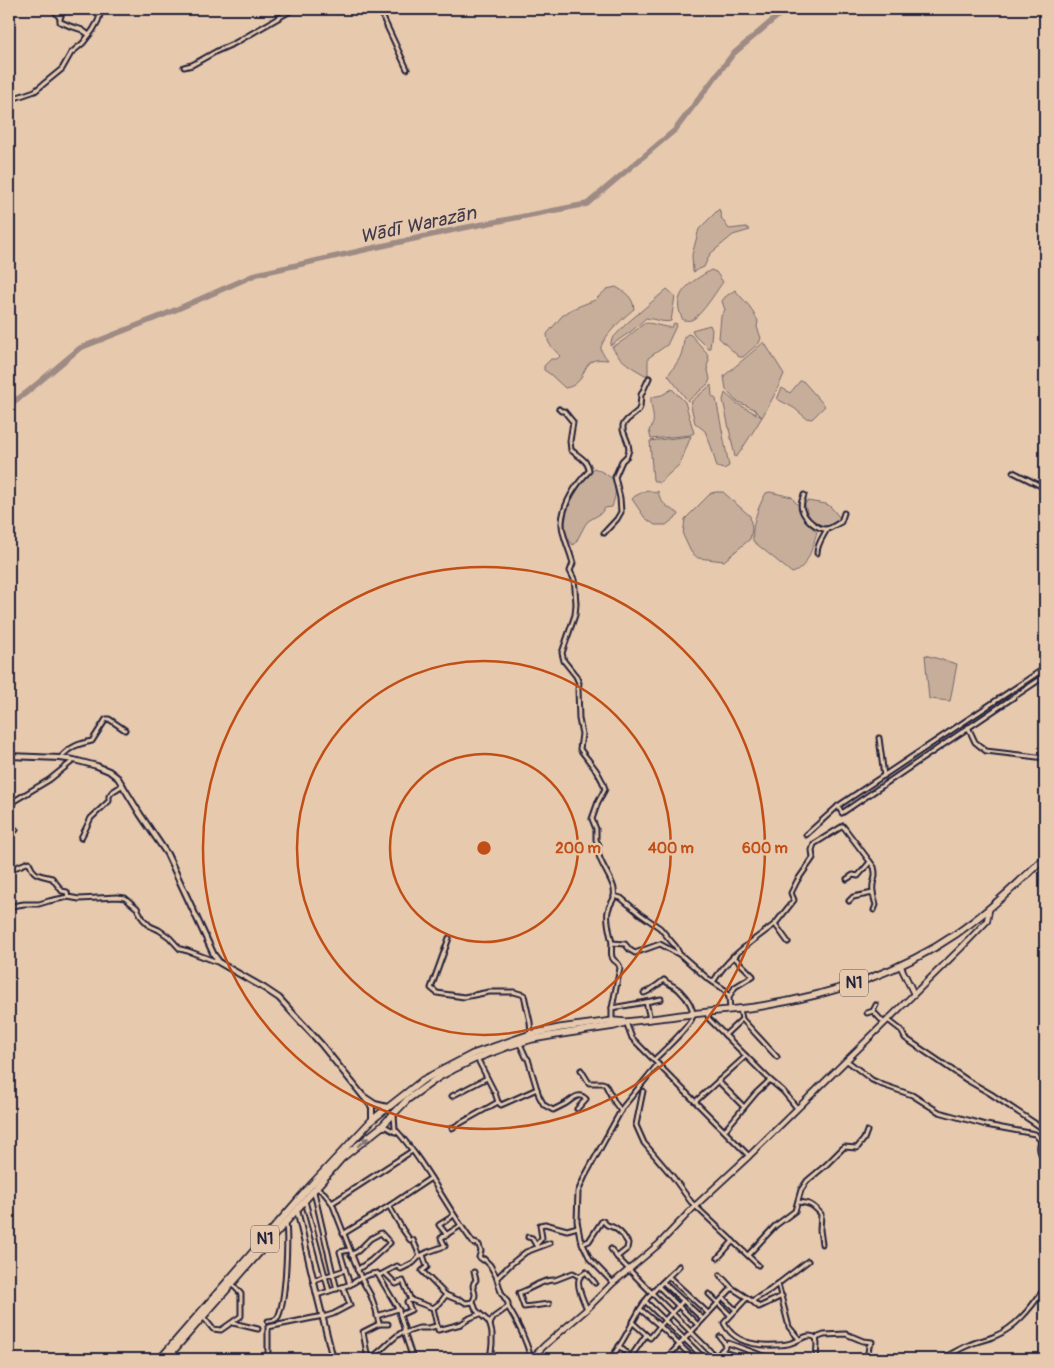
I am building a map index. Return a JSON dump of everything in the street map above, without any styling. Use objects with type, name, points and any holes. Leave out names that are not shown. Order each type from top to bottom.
[{"type":"highway","name":"N1","points":[[160,1359],[312,1184],[372,1120],[423,1080],[452,1064],[487,1049],[531,1034],[612,1021],[626,1022],[790,1001],[847,986],[886,972],[955,935],[988,910],[1045,856]]},
{"type":"highway","name":"N1","points":[[166,1359],[342,1158],[380,1129],[408,1099],[440,1077],[477,1058],[519,1043],[560,1034],[614,1026],[626,1022]]},
{"type":"highway","points":[[387,1107],[392,1106],[395,1108],[396,1112],[394,1115]]},
{"type":"highway","points":[[372,1120],[372,1127],[380,1129]]},
{"type":"main road","points":[[531,1359],[659,1244],[695,1206],[750,1156],[960,949],[987,921],[988,910]]},
{"type":"main road","points":[[900,965],[914,994]]},
{"type":"street","points":[[53,9],[60,18],[60,22],[79,28],[89,35]]},
{"type":"street","points":[[60,18],[64,9]]},
{"type":"street","points":[[9,100],[35,91],[59,73],[66,65],[71,52],[83,43],[98,22],[102,9]]},
{"type":"street","points":[[184,67],[192,65],[235,43],[294,9]]},
{"type":"street","points":[[379,9],[407,70]]},
{"type":"street","points":[[604,533],[617,519],[620,512],[620,498],[615,477],[622,460],[627,456],[629,450],[623,425],[638,411],[641,395],[649,378]]},
{"type":"street","points":[[559,409],[566,413],[573,422],[570,441],[571,450],[587,463],[589,467],[589,472],[579,481],[566,506],[562,523],[573,564],[570,571],[576,589],[575,615],[562,653],[564,661],[579,683],[579,718],[582,734],[580,748],[604,782],[605,789],[592,819],[596,829],[596,840],[599,845],[597,850],[598,856],[610,876],[614,889],[614,900],[608,911],[608,917],[612,955],[620,968],[612,1008],[612,1021]]},
{"type":"street","points":[[1013,472],[1045,488]]},
{"type":"street","points":[[804,495],[801,503],[806,517],[820,528],[828,529]]},
{"type":"street","points":[[818,553],[817,549],[821,539],[828,529],[841,522],[844,513]]},
{"type":"street","points":[[806,835],[838,806],[1045,668]]},
{"type":"street","points":[[838,806],[842,813],[1045,676]]},
{"type":"street","points":[[60,758],[78,744],[92,741],[106,719],[109,719],[125,730]]},
{"type":"street","points":[[968,727],[975,742],[986,751],[1045,758]]},
{"type":"street","points":[[879,738],[884,776]]},
{"type":"street","points":[[9,756],[74,760],[97,766],[109,771],[118,778],[167,854],[206,938],[220,963]]},
{"type":"street","points":[[9,811],[14,801],[49,780],[74,760]]},
{"type":"street","points":[[81,838],[91,818],[109,800],[112,792],[123,785]]},
{"type":"street","points":[[9,823],[16,830]]},
{"type":"street","points":[[713,982],[733,956],[775,924],[794,900],[791,893],[813,858],[812,850],[814,844],[843,826],[874,867],[876,873],[873,893],[876,905],[874,910]]},
{"type":"street","points":[[14,868],[29,862],[34,872],[40,876],[52,878],[62,891],[67,892],[68,897]]},
{"type":"street","points":[[847,879],[853,875],[858,876],[870,862]]},
{"type":"street","points":[[849,901],[853,897],[873,893]]},
{"type":"street","points":[[614,896],[621,898],[660,928],[680,956]]},
{"type":"street","points":[[9,905],[40,904],[68,897],[79,899],[125,898],[137,908],[143,919],[150,926],[169,937],[180,949],[220,963],[279,998],[321,1044],[364,1096],[372,1107],[372,1120]]},
{"type":"street","points":[[775,924],[788,942]]},
{"type":"street","points":[[449,938],[431,988],[437,993],[464,997],[489,992],[514,992],[524,996],[531,1034]]},
{"type":"street","points":[[612,943],[625,944],[635,953],[660,944],[688,960],[725,990],[729,997],[730,1010]]},
{"type":"street","points":[[729,997],[735,987],[754,976],[733,956]]},
{"type":"street","points":[[644,993],[664,980],[679,988],[690,1004],[693,1014],[690,1023],[654,1060]]},
{"type":"street","points":[[612,1008],[661,999]]},
{"type":"street","points":[[646,1002],[650,1019]]},
{"type":"street","points":[[866,1013],[873,1011],[876,1005]]},
{"type":"street","points":[[740,1008],[742,1019],[776,1057]]},
{"type":"street","points":[[873,1011],[901,1030],[905,1038],[1045,1130]]},
{"type":"street","points":[[707,1012],[709,1019],[783,1091],[797,1108]]},
{"type":"street","points":[[725,1035],[742,1019]]},
{"type":"street","points":[[626,1022],[632,1038],[750,1156]]},
{"type":"street","points":[[519,1043],[528,1059],[539,1096],[544,1105],[553,1110],[572,1098],[583,1096],[586,1099],[577,1109]]},
{"type":"street","points":[[696,1101],[746,1056]]},
{"type":"street","points":[[477,1058],[501,1105],[537,1089]]},
{"type":"street","points":[[846,1060],[872,1080],[912,1096],[939,1112],[986,1125],[1035,1134],[1041,1141],[1040,1152],[1045,1160]]},
{"type":"street","points":[[613,1284],[590,1259],[582,1244],[578,1226],[578,1192],[621,1111],[658,1064]]},
{"type":"street","points":[[581,1070],[589,1083],[605,1084],[621,1111]]},
{"type":"street","points":[[452,1096],[487,1078]]},
{"type":"street","points":[[724,1130],[756,1093],[770,1080]]},
{"type":"street","points":[[718,1081],[744,1108]]},
{"type":"street","points":[[644,1091],[636,1125],[644,1143],[691,1202],[758,1265]]},
{"type":"street","points":[[364,1096],[375,1104],[387,1107]]},
{"type":"street","points":[[452,1128],[498,1102]]},
{"type":"street","points":[[394,1115],[394,1129],[403,1138],[431,1178],[460,1226],[474,1244],[480,1245],[481,1251],[479,1256],[490,1265],[497,1278],[501,1292],[529,1348],[531,1359]]},
{"type":"street","points":[[380,1129],[389,1128],[403,1138]]},
{"type":"street","points":[[748,1255],[775,1226],[795,1211],[801,1190],[807,1181],[844,1147],[858,1148],[867,1131]]},
{"type":"street","points":[[332,1204],[412,1151]]},
{"type":"street","points":[[343,1234],[431,1178]]},
{"type":"street","points":[[315,1190],[324,1193],[332,1204],[357,1270],[371,1296],[379,1324]]},
{"type":"street","points":[[315,1190],[337,1289]]},
{"type":"street","points":[[305,1200],[329,1291]]},
{"type":"street","points":[[798,1202],[809,1203],[821,1214],[820,1230],[822,1244]]},
{"type":"street","points":[[389,1206],[402,1230],[410,1240],[413,1240],[422,1255],[427,1267],[422,1271],[446,1294],[466,1303],[473,1302]]},
{"type":"street","points":[[297,1210],[333,1359]]},
{"type":"street","points":[[446,1235],[439,1225],[453,1214]]},
{"type":"street","points":[[582,1244],[589,1241],[603,1221],[612,1225],[628,1243],[628,1247],[617,1257]]},
{"type":"street","points":[[268,1321],[277,1318],[281,1305],[287,1245],[286,1223]]},
{"type":"street","points":[[497,1278],[522,1255],[536,1246],[542,1238],[540,1225],[545,1224],[567,1230],[578,1226]]},
{"type":"street","points":[[317,1295],[350,1285],[372,1274],[377,1273],[380,1275],[397,1266],[401,1269],[408,1266],[422,1255],[444,1246],[442,1238],[460,1226]]},
{"type":"street","points":[[351,1255],[370,1239],[381,1233],[390,1243],[357,1270]]},
{"type":"street","points":[[528,1238],[532,1238],[536,1246]]},
{"type":"street","points":[[718,1258],[734,1241]]},
{"type":"street","points":[[536,1246],[550,1243]]},
{"type":"street","points":[[611,1249],[716,1359],[734,1336]]},
{"type":"street","points":[[349,1250],[340,1252],[350,1285]]},
{"type":"street","points":[[752,1301],[808,1261]]},
{"type":"street","points":[[610,1359],[645,1301],[679,1266]]},
{"type":"street","points":[[313,1280],[345,1270]]},
{"type":"street","points":[[474,1272],[476,1280],[472,1288],[475,1295],[473,1302],[476,1310],[488,1321],[492,1334],[490,1359]]},
{"type":"street","points":[[587,1308],[579,1289],[578,1281],[586,1272],[595,1283]]},
{"type":"street","points":[[377,1273],[398,1308],[413,1359]]},
{"type":"street","points":[[385,1273],[396,1284],[403,1281],[411,1300],[433,1308]]},
{"type":"street","points":[[550,1304],[524,1307],[519,1292],[545,1281],[556,1280],[573,1273],[580,1278]]},
{"type":"street","points":[[720,1275],[732,1288],[760,1307],[782,1296]]},
{"type":"street","points":[[669,1277],[708,1314]]},
{"type":"street","points":[[664,1283],[703,1320]]},
{"type":"street","points":[[203,1317],[213,1329],[221,1330],[241,1316],[241,1294],[232,1284]]},
{"type":"street","points":[[778,1284],[788,1327],[799,1339]]},
{"type":"street","points":[[268,1359],[268,1326],[333,1314],[350,1305],[343,1287]]},
{"type":"street","points":[[659,1287],[698,1325]]},
{"type":"street","points":[[666,1359],[732,1288]]},
{"type":"street","points":[[941,1359],[970,1344],[1003,1332],[1017,1322],[1042,1292],[1045,1291]]},
{"type":"street","points":[[433,1308],[446,1294]]},
{"type":"street","points":[[709,1294],[730,1315]]},
{"type":"street","points":[[723,1298],[736,1310]]},
{"type":"street","points":[[747,1298],[724,1323],[734,1336],[741,1340],[758,1345],[790,1343],[806,1336],[816,1338],[824,1335],[846,1334],[863,1341],[872,1342],[867,1359]]},
{"type":"street","points":[[400,1315],[411,1310],[407,1302],[411,1300]]},
{"type":"street","points":[[645,1301],[705,1359]]},
{"type":"street","points":[[632,1322],[650,1338],[683,1302]]},
{"type":"street","points":[[490,1326],[494,1316],[508,1307]]},
{"type":"street","points":[[377,1316],[398,1308]]},
{"type":"street","points":[[433,1308],[438,1330],[461,1324],[480,1314]]},
{"type":"street","points":[[640,1309],[694,1359]]},
{"type":"street","points":[[232,1322],[258,1329]]},
{"type":"street","points":[[388,1324],[379,1324],[363,1332],[369,1359],[380,1352],[396,1336],[404,1332],[437,1326]]},
{"type":"street","points":[[619,1346],[632,1358],[646,1335]]},
{"type":"street","points":[[720,1337],[727,1344],[772,1359]]},
{"type":"street","points":[[816,1338],[816,1359]]},
{"type":"street","points":[[721,1351],[745,1359]]},
{"type":"street","points":[[753,1359],[755,1354]]},
{"type":"shaded area","points":[[719,209],[722,219],[729,229],[746,227],[750,230],[733,235],[710,254],[704,267],[693,272],[692,255],[699,229]]},
{"type":"shaded area","points":[[711,270],[716,272],[723,282],[695,318],[683,320],[679,311],[680,296],[690,284]]},
{"type":"shaded area","points":[[616,287],[631,298],[634,309],[604,340],[601,350],[608,360],[591,362],[577,383],[565,388],[544,370],[544,366],[551,359],[557,359],[560,356],[550,344],[547,334],[562,316],[572,309],[595,300],[607,289]]},
{"type":"shaded area","points":[[667,289],[675,296],[671,321],[646,318],[610,346],[612,339],[626,324]]},
{"type":"shaded area","points":[[735,290],[750,307],[758,321],[757,327],[761,338],[759,343],[743,357],[739,357],[719,338],[721,316],[725,310],[722,301]]},
{"type":"shaded area","points":[[645,323],[669,327],[672,327],[674,323],[677,324],[667,345],[648,358],[648,375],[626,363],[612,347]]},
{"type":"shaded area","points":[[710,325],[712,330],[710,348],[708,348],[692,330]]},
{"type":"shaded area","points":[[688,334],[707,353],[710,379],[708,384],[688,401],[668,375],[680,358],[684,337]]},
{"type":"shaded area","points":[[764,342],[784,374],[763,416],[735,457],[723,400],[725,393],[736,403],[762,417],[754,409],[736,401],[726,390],[724,376]]},
{"type":"shaded area","points":[[800,381],[803,381],[825,406],[812,419],[806,418],[794,408],[777,399],[782,388],[790,393]]},
{"type":"shaded area","points":[[711,385],[712,396],[716,399],[729,466],[724,469],[717,467],[705,431],[695,423],[691,406],[692,401]]},
{"type":"shaded area","points":[[672,389],[685,402],[694,433],[651,439],[649,430],[653,419],[651,397],[662,395]]},
{"type":"shaded area","points":[[691,436],[680,464],[659,483],[653,480],[650,441]]},
{"type":"shaded area","points":[[594,468],[614,480],[614,500],[612,507],[605,508],[600,514],[588,521],[573,545],[567,536],[566,516],[575,494]]},
{"type":"shaded area","points":[[647,490],[655,493],[658,491],[663,502],[679,515],[666,525],[655,525],[645,518],[632,499]]},
{"type":"shaded area","points":[[723,492],[750,516],[752,529],[750,539],[724,561],[698,558],[691,552],[683,535],[685,519],[711,493]]},
{"type":"shaded area","points":[[770,492],[792,497],[799,505],[805,520],[817,532],[812,550],[806,562],[798,571],[792,573],[753,541],[754,522],[758,510],[766,493]]},
{"type":"shaded area","points":[[807,501],[830,506],[840,520],[831,526],[821,526],[807,512],[805,504]]},
{"type":"shaded area","points":[[925,655],[957,664],[950,701],[929,699]]},
{"type":"waterway","name":"Wādī Warazān","points":[[9,405],[80,348],[166,314],[257,274],[458,229],[587,204],[675,130],[733,54],[786,9]]}]
